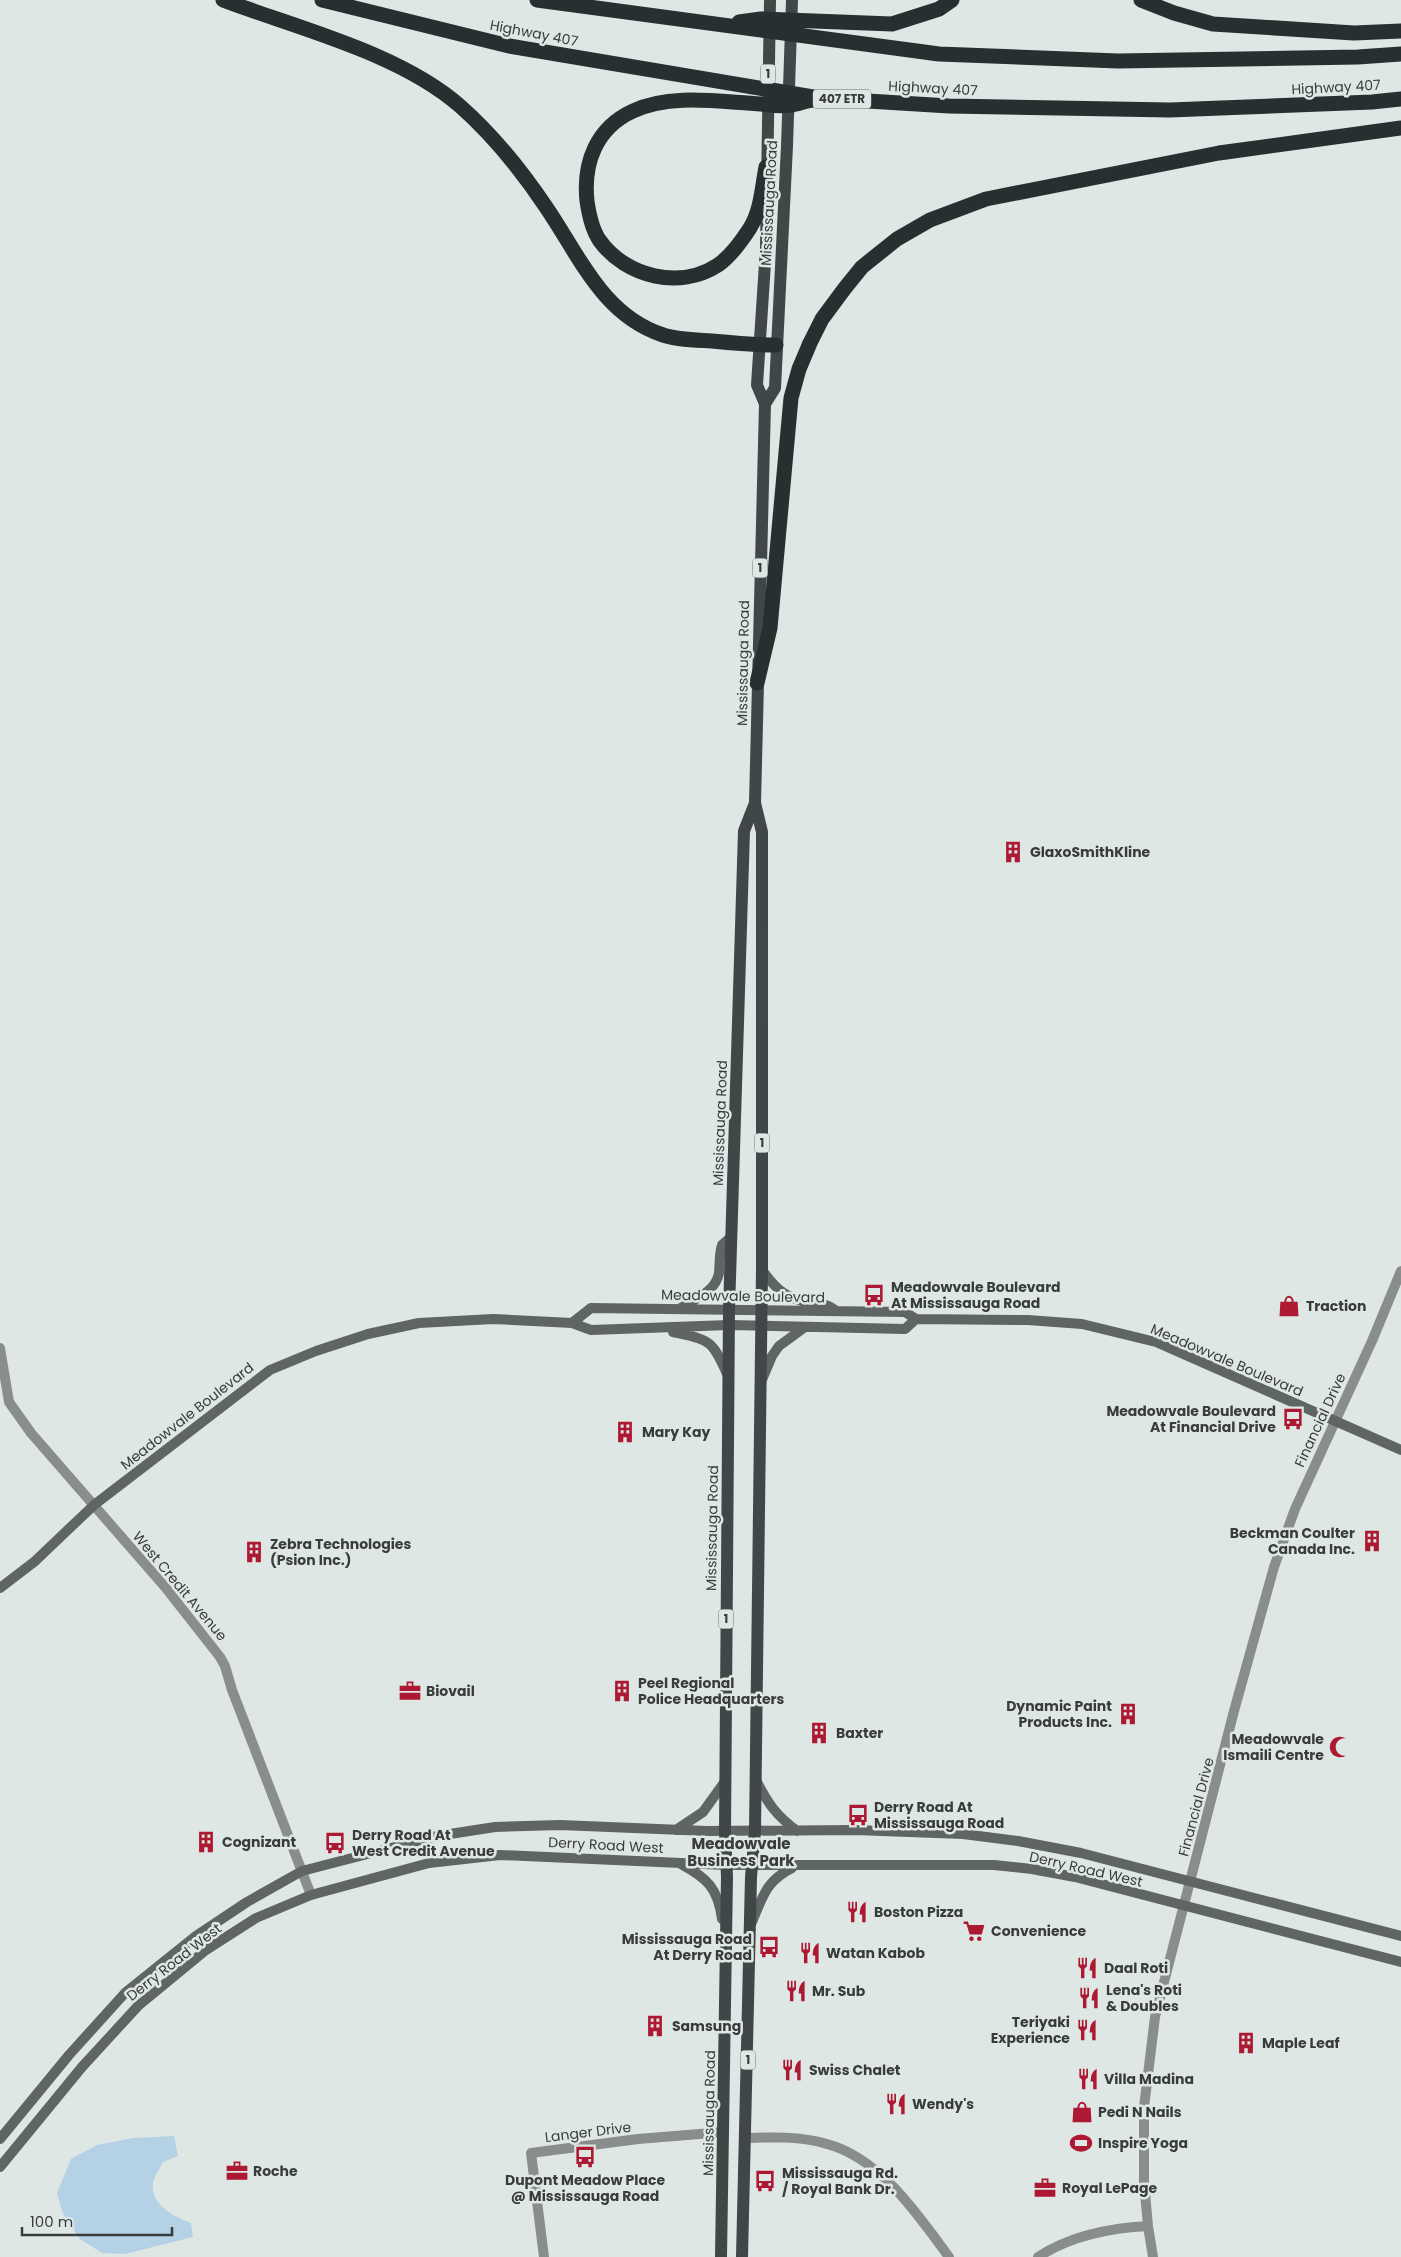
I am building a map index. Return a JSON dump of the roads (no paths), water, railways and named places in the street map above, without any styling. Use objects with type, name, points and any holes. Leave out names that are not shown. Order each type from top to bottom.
[{"type":"highway","points":[[223,0],[398,65],[459,105],[503,148],[546,207],[579,262],[605,296],[636,323],[664,335],[690,339],[776,345]]},
{"type":"highway","name":"Highway 407","points":[[322,0],[509,46],[818,98],[949,106],[1170,110],[1372,102],[1401,99]]},
{"type":"highway","name":"Highway 407","points":[[537,0],[939,54],[1118,61],[1358,57],[1401,54]]},
{"type":"highway","points":[[718,25],[761,20],[892,24],[939,9],[952,0]]},
{"type":"highway","points":[[1142,0],[1174,13],[1213,24],[1354,33],[1401,31]]},
{"type":"highway","points":[[766,167],[760,205],[751,227],[732,253],[718,265],[700,275],[670,279],[652,276],[638,270],[617,258],[600,240],[589,216],[586,186],[588,164],[597,142],[608,130],[632,111],[647,106],[683,100],[790,106],[818,98]]},
{"type":"highway","points":[[757,683],[770,628],[791,398],[799,369],[822,319],[862,267],[897,239],[930,220],[986,199],[1219,153],[1401,128]]},
{"type":"main road","name":"Mississauga Road","points":[[742,2257],[752,1865],[755,1831],[754,1777],[762,1270],[762,832],[755,803],[765,404],[757,385],[766,248],[766,147],[770,0]]},
{"type":"main road","name":"Mississauga Road","points":[[765,404],[775,388],[788,146],[792,0]]},
{"type":"main road","name":"Mississauga Road","points":[[721,2257],[724,2132],[729,1310],[744,831],[755,803]]},
{"type":"main road","points":[[678,1309],[707,1292],[715,1283],[722,1245],[732,1236]]},
{"type":"main road","points":[[762,1270],[774,1287],[784,1294],[801,1301],[826,1303],[837,1311]]},
{"type":"main road","name":"Meadowvale Boulevard","points":[[572,1322],[591,1308],[905,1312],[916,1319],[1028,1320],[1082,1324],[1156,1342],[1401,1450]]},
{"type":"main road","name":"Meadowvale Boulevard","points":[[0,1588],[34,1562],[94,1506],[270,1370],[316,1351],[368,1334],[419,1323],[493,1319],[572,1322],[591,1330],[729,1325],[905,1328],[916,1319]]},
{"type":"main road","points":[[761,1382],[772,1356],[779,1346],[806,1326]]},
{"type":"main road","points":[[665,1327],[673,1332],[692,1335],[706,1340],[719,1355],[728,1377]]},
{"type":"main road","points":[[754,1777],[768,1804],[779,1818],[797,1831]]},
{"type":"main road","points":[[676,1830],[703,1812],[726,1780]]},
{"type":"main road","name":"Derry Road West","points":[[0,2139],[69,2055],[125,1993],[196,1936],[247,1902],[302,1871],[437,1836],[495,1827],[560,1825],[676,1830],[855,1830],[963,1834],[1018,1841],[1081,1853],[1401,1936]]},
{"type":"main road","name":"Derry Road West","points":[[0,2167],[82,2067],[138,2006],[206,1950],[256,1918],[311,1895],[429,1863],[500,1856],[726,1865],[794,1866],[841,1864],[899,1867],[994,1865],[1032,1869],[1075,1877],[1401,1962]]},
{"type":"main road","points":[[678,1862],[712,1886],[720,1908],[725,1938]]},
{"type":"main road","points":[[751,1923],[768,1886],[778,1875],[794,1866]]},
{"type":"street","name":"Financial Drive","points":[[1153,2257],[1144,2182],[1144,2106],[1155,2016],[1234,1711],[1274,1567],[1295,1509],[1372,1341],[1401,1271]]},
{"type":"street","name":"West Credit Avenue","points":[[0,1348],[9,1402],[32,1433],[165,1587],[220,1657],[311,1895]]},
{"type":"street","name":"Langer Drive","points":[[544,2257],[530,2153],[638,2139],[724,2132]]},
{"type":"street","points":[[746,2138],[784,2137],[813,2140],[829,2144],[859,2160],[880,2175],[910,2205],[949,2257]]},
{"type":"street","points":[[1038,2257],[1073,2240],[1095,2233],[1148,2226]]},
{"type":"water","points":[[174,2136],[178,2156],[163,2162],[153,2183],[153,2191],[159,2204],[171,2214],[191,2223],[193,2237],[125,2254],[102,2253],[80,2239],[63,2214],[57,2193],[71,2159],[97,2145],[133,2138]]},
{"type":"place","name":"GlaxoSmithKline","points":[[1013,852]]},
{"type":"place","name":"Meadowvale Boulevard At Mississauga Road","points":[[874,1295]]},
{"type":"place","name":"Traction","points":[[1289,1306]]},
{"type":"place","name":"Meadowvale Boulevard At Financial Drive","points":[[1293,1419]]},
{"type":"place","name":"Mary Kay","points":[[625,1432]]},
{"type":"place","name":"Beckman Coulter Canada Inc.","points":[[1372,1541]]},
{"type":"place","name":"Zebra Technologies (Psion Inc.)","points":[[254,1552]]},
{"type":"place","name":"Biovail","points":[[410,1691]]},
{"type":"place","name":"Peel Regional Police Headquarters","points":[[622,1691]]},
{"type":"place","name":"Dynamic Paint Products Inc.","points":[[1128,1714]]},
{"type":"place","name":"Baxter","points":[[819,1733]]},
{"type":"place","name":"Meadowvale Ismaili Centre","points":[[1340,1747]]},
{"type":"place","name":"Derry Road At Mississauga Road","points":[[858,1815]]},
{"type":"place","name":"Cognizant","points":[[206,1842]]},
{"type":"place","name":"Derry Road At West Credit Avenue","points":[[335,1843]]},
{"type":"place","name":"Boston Pizza","points":[[857,1912]]},
{"type":"place","name":"Convenience","points":[[974,1931]]},
{"type":"place","name":"Mississauga Road At Derry Road","points":[[769,1947]]},
{"type":"place","name":"Watan Kabob","points":[[810,1953]]},
{"type":"place","name":"Daal Roti","points":[[1087,1968]]},
{"type":"place","name":"Mr. Sub","points":[[796,1991]]},
{"type":"place","name":"Lena's Roti & Doubles","points":[[1089,1998]]},
{"type":"place","name":"Samsung","points":[[655,2026]]},
{"type":"place","name":"Teriyaki Experience","points":[[1087,2030]]},
{"type":"place","name":"Maple Leaf","points":[[1246,2043]]},
{"type":"place","name":"Swiss Chalet","points":[[792,2070]]},
{"type":"place","name":"Villa Madina","points":[[1088,2079]]},
{"type":"place","name":"Wendy's","points":[[896,2104]]},
{"type":"place","name":"Pedi N Nails","points":[[1082,2112]]},
{"type":"place","name":"Inspire Yoga","points":[[1081,2143]]},
{"type":"place","name":"Dupont Meadow Place @ Mississauga Road","points":[[585,2157]]},
{"type":"place","name":"Roche","points":[[237,2171]]},
{"type":"place","name":"Mississauga Rd. / Royal Bank Dr.","points":[[765,2181]]},
{"type":"place","name":"Royal LePage","points":[[1045,2188]]},
{"type":"district","name":"Meadowvale Business Park","points":[[741,1852]]}]
